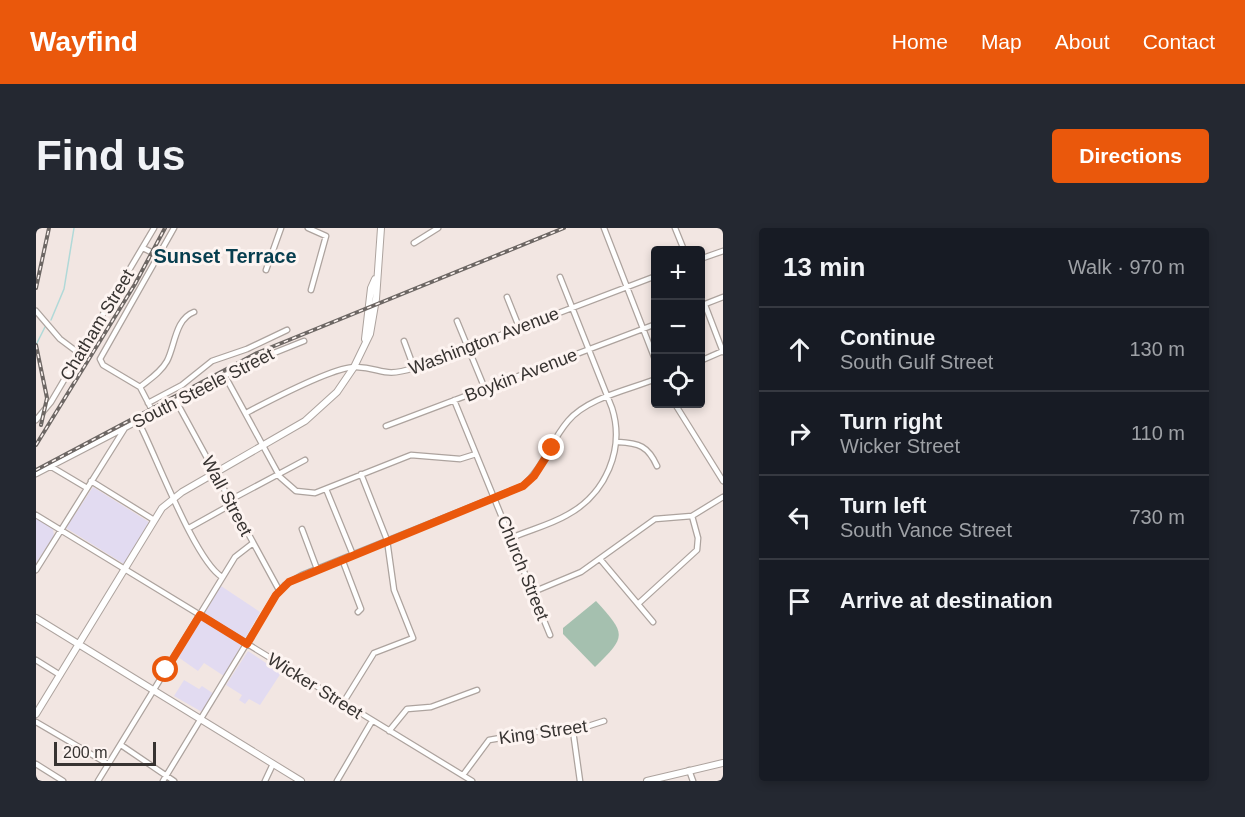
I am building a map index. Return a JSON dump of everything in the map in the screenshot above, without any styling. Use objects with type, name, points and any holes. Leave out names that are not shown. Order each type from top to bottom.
[{"type":"main road","points":[[36,714],[154,520],[173,498],[319,411],[337,392],[354,367],[365,340],[370,334],[381,228]]},
{"type":"main road","points":[[36,618],[301,781]]},
{"type":"main road","points":[[647,781],[723,763]]},
{"type":"street","name":"Chatham Street","points":[[36,420],[51,402],[154,228]]},
{"type":"street","points":[[153,412],[140,387],[103,365],[100,360],[174,228]]},
{"type":"street","points":[[266,270],[281,228]]},
{"type":"street","points":[[308,228],[326,236],[311,290]]},
{"type":"street","points":[[414,243],[438,228]]},
{"type":"street","points":[[604,228],[653,354]]},
{"type":"street","points":[[675,228],[682,246]]},
{"type":"street","points":[[142,248],[159,256]]},
{"type":"street","points":[[705,257],[723,250]]},
{"type":"street","points":[[511,538],[568,515],[581,506],[606,474],[614,460],[618,442],[616,420],[560,278]]},
{"type":"street","name":"Washington Avenue","points":[[354,367],[388,374],[414,368],[651,278]]},
{"type":"street","points":[[507,297],[519,327]]},
{"type":"street","points":[[705,304],[723,297]]},
{"type":"street","points":[[705,310],[723,352],[705,359]]},
{"type":"street","points":[[36,311],[60,339],[80,354]]},
{"type":"street","points":[[140,387],[164,365],[177,333],[186,318],[194,312]]},
{"type":"street","points":[[457,321],[485,389]]},
{"type":"street","name":"Boykin Avenue","points":[[386,426],[651,326]]},
{"type":"street","points":[[148,403],[182,385],[212,361],[247,349],[287,330]]},
{"type":"street","name":"South Steele Street","points":[[36,570],[125,428],[274,351],[304,341]]},
{"type":"street","points":[[404,341],[414,368]]},
{"type":"street","points":[[246,413],[286,392],[354,367]]},
{"type":"street","points":[[225,376],[278,474],[296,491],[308,493],[326,489],[417,454],[460,459],[476,454]]},
{"type":"street","points":[[164,778],[279,590],[289,582],[317,569],[523,486],[534,476],[569,419],[585,408],[651,381]]},
{"type":"street","name":"Church Street","points":[[454,400],[550,635]]},
{"type":"street","name":"Wall Street","points":[[176,401],[279,590]]},
{"type":"street","points":[[677,408],[723,481]]},
{"type":"street","points":[[138,421],[189,528],[212,570],[222,577]]},
{"type":"street","points":[[36,474],[125,428]]},
{"type":"street","points":[[618,442],[644,446],[650,451],[657,466]]},
{"type":"street","points":[[189,528],[305,460]]},
{"type":"street","points":[[50,466],[87,488]]},
{"type":"street","points":[[343,703],[374,653],[413,638],[394,590],[387,540],[361,474]]},
{"type":"street","points":[[91,481],[154,520]]},
{"type":"street","points":[[326,489],[352,555]]},
{"type":"street","points":[[533,592],[581,572],[655,519],[692,516],[723,497]]},
{"type":"street","name":"Wicker Street","points":[[36,515],[472,781]]},
{"type":"street","points":[[639,603],[697,550],[698,538],[692,516]]},
{"type":"street","points":[[302,529],[317,569]]},
{"type":"street","points":[[98,781],[235,557],[253,543]]},
{"type":"street","points":[[342,559],[361,609],[358,612]]},
{"type":"street","points":[[600,559],[653,622]]},
{"type":"street","points":[[36,660],[60,675]]},
{"type":"street","points":[[389,731],[407,709],[431,707],[477,690]]},
{"type":"street","points":[[338,781],[372,721]]},
{"type":"street","name":"King Street","points":[[463,775],[489,740],[535,732],[573,731],[604,721]]},
{"type":"street","points":[[36,722],[108,765]]},
{"type":"street","points":[[573,731],[580,781]]},
{"type":"street","points":[[121,745],[164,778],[174,781]]},
{"type":"street","points":[[36,764],[63,781]]},
{"type":"street","points":[[265,781],[273,764]]},
{"type":"street","points":[[689,770],[693,781]]},
{"type":"shaded area","points":[[93,487],[149,522],[124,564],[66,528]]},
{"type":"shaded area","points":[[36,518],[53,529],[54,536],[36,563]]},
{"type":"shaded area","points":[[221,586],[260,612],[224,676],[204,663],[198,671],[178,657]]},
{"type":"shaded area","points":[[248,651],[281,673],[260,705],[249,699],[245,704],[239,700],[242,695],[226,685]]},
{"type":"shaded area","points":[[184,680],[199,689],[202,686],[214,694],[202,712],[174,696]]},
{"type":"green space","points":[[596,601],[613,621],[619,635],[613,648],[595,667],[563,634],[563,628]]},
{"type":"waterway","points":[[51,320],[64,289],[74,228]]},
{"type":"waterway","points":[[36,345],[45,327]]},
{"type":"railway","points":[[36,288],[49,228]]},
{"type":"railway","points":[[36,445],[135,284],[165,228]]},
{"type":"railway","points":[[36,470],[257,353],[564,228]]},
{"type":"railway","points":[[36,345],[47,398],[41,425]]},
{"type":"district","name":"Sunset Terrace","points":[[225,256]]},
{"type":"route","points":[[166,670],[200,615],[247,644],[276,595],[289,582],[523,486],[534,476],[552,448]]}]
